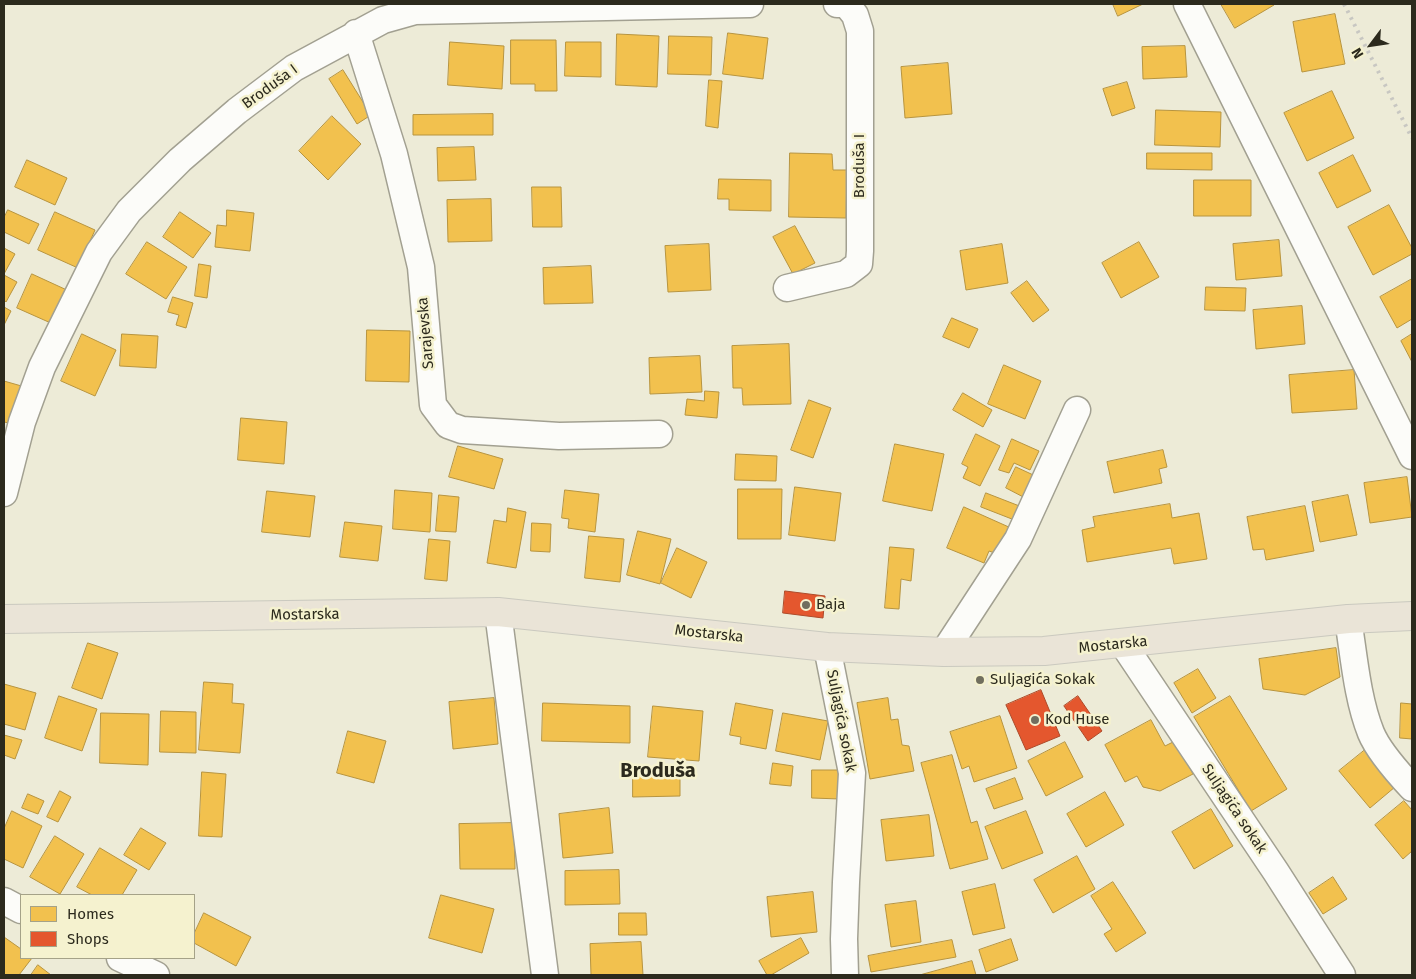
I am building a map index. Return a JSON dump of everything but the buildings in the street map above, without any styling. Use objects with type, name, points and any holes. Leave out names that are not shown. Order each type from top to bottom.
[{"type":"main road","name":"Mostarska","points":[[4,619],[498,612],[826,647],[944,652],[1044,651],[1348,619],[1412,616]]},
{"type":"street","name":"Broduša I","points":[[4,493],[22,422],[42,367],[99,252],[129,211],[180,160],[237,111],[294,68],[383,20],[416,11],[750,4]]},
{"type":"street","name":"Broduša I","points":[[787,288],[846,274],[859,264],[860,31],[855,15],[846,4],[837,4]]},
{"type":"street","points":[[1187,4],[1412,456]]},
{"type":"street","name":"Sarajevska","points":[[356,33],[394,154],[421,267],[432,405],[448,425],[462,430],[559,436],[659,434]]},
{"type":"street","points":[[944,652],[1018,539],[1077,410]]},
{"type":"street","points":[[498,612],[545,975]]},
{"type":"street","points":[[1348,619],[1358,685],[1371,734],[1400,775],[1412,788]]},
{"type":"street","name":"Suljagića sokak","points":[[1123,644],[1276,872],[1342,975]]},
{"type":"street","name":"Suljagića sokak","points":[[826,647],[852,773],[846,891],[845,975]]},
{"type":"street","points":[[4,901],[20,909]]},
{"type":"street","points":[[122,959],[156,975]]},
{"type":"railway","points":[[1344,4],[1412,138]]},
{"type":"place","name":"Baja","points":[[806,605]]},
{"type":"place","name":"Suljagića Sokak","points":[[980,680]]},
{"type":"place","name":"Kod Huse","points":[[1035,720]]},
{"type":"district","name":"Broduša","points":[[658,771]]}]
